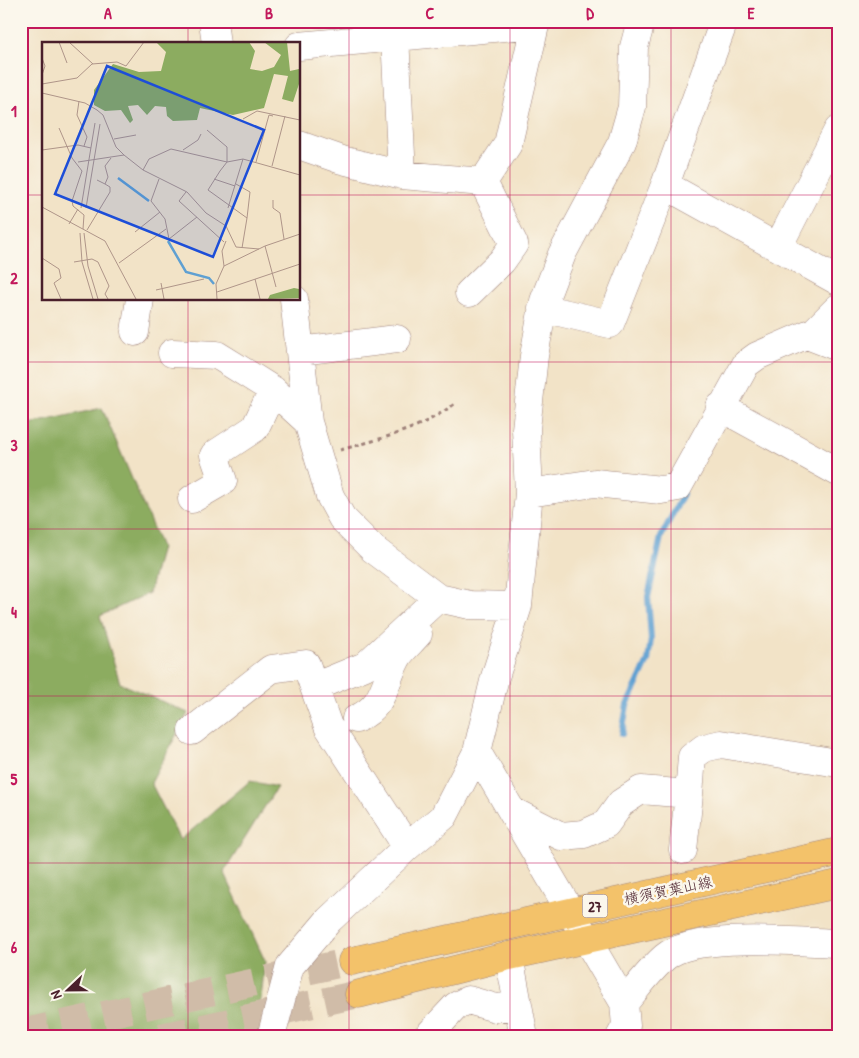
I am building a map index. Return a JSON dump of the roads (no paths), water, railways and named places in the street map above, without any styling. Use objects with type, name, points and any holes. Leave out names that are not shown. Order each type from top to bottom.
[{"type":"main road","name":"横須賀葉山線","points":[[352,961],[838,852]]},
{"type":"main road","name":"横須賀葉山線","points":[[359,994],[509,956],[838,884]]},
{"type":"street","points":[[212,21],[216,42]]},
{"type":"street","points":[[271,1037],[290,966],[329,920],[407,847],[444,816],[477,752],[495,677],[518,606],[529,493],[526,429],[534,356],[542,308],[562,254],[622,142],[632,107],[634,47],[641,21]]},
{"type":"street","points":[[542,308],[610,324],[665,185],[724,21]]},
{"type":"street","points":[[300,46],[387,31],[536,22],[508,144],[483,182]]},
{"type":"street","points":[[387,31],[402,175]]},
{"type":"street","points":[[778,247],[838,130]]},
{"type":"street","points":[[300,145],[342,160],[402,175],[483,182]]},
{"type":"street","points":[[469,293],[502,261],[514,244],[483,182]]},
{"type":"street","points":[[665,185],[838,280]]},
{"type":"street","points":[[135,332],[140,300]]},
{"type":"street","points":[[294,300],[308,422],[330,496],[342,518],[373,549],[446,600],[470,605],[518,606]]},
{"type":"street","points":[[529,493],[595,483],[661,490],[678,487],[720,407],[746,364],[757,356],[807,336],[815,331],[838,308]]},
{"type":"street","points":[[807,336],[838,347]]},
{"type":"street","points":[[300,351],[397,339]]},
{"type":"street","points":[[172,353],[217,354],[273,390],[308,422]]},
{"type":"street","points":[[192,499],[223,481],[214,455],[255,428],[273,390]]},
{"type":"street","points":[[720,407],[838,472]]},
{"type":"street","points":[[314,687],[366,666],[446,600]]},
{"type":"street","points":[[356,719],[370,713],[378,703],[400,655],[446,600]]},
{"type":"street","points":[[192,731],[271,669],[306,664],[328,726],[407,847]]},
{"type":"street","points":[[683,850],[692,757],[704,748],[722,744],[838,763]]},
{"type":"street","points":[[477,752],[624,1003],[626,1026],[620,1037]]},
{"type":"street","points":[[512,811],[561,836],[584,834],[606,824],[621,803],[641,790],[689,794]]},
{"type":"street","points":[[624,1003],[666,956],[692,946],[721,940],[838,943]]},
{"type":"street","points":[[509,956],[524,1037]]},
{"type":"street","points":[[427,1037],[456,1006],[468,1000],[496,1008],[517,1005]]},
{"type":"waterway","points":[[622,734],[627,705],[648,661],[651,639],[648,597],[661,537],[683,494]]},
{"type":"tunnel","points":[[21,1033],[352,961]]},
{"type":"tunnel","points":[[161,1037],[359,994]]}]
